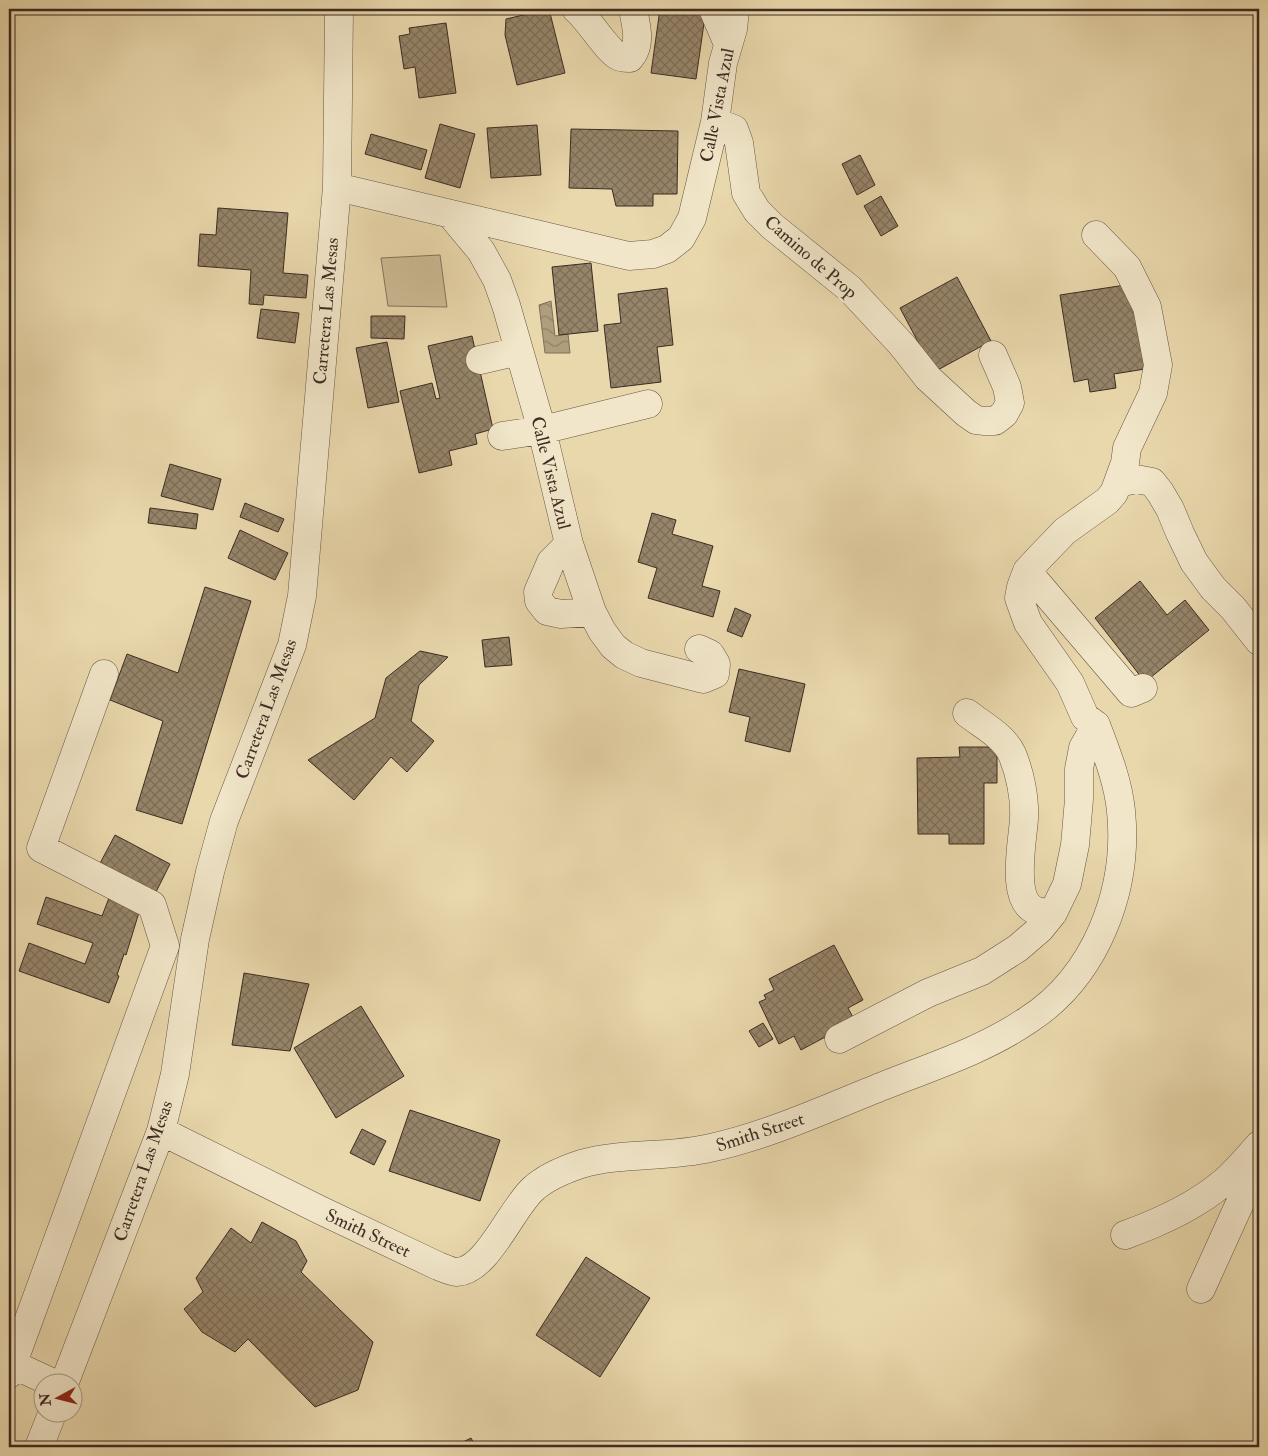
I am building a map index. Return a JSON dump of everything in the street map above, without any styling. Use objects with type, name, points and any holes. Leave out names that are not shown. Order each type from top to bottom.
[{"type":"street","name":"Carretera Las Mesas","points":[[68,1374],[161,1131],[175,1074],[196,939],[210,872],[224,822],[292,644],[302,596],[337,187],[339,9]]},
{"type":"street","points":[[576,9],[619,57],[630,58],[636,52],[638,42],[632,9]]},
{"type":"street","points":[[713,9],[732,27]]},
{"type":"street","name":"Calle Vista Azul","points":[[337,187],[629,256],[653,254],[667,249],[682,238],[692,218],[715,122],[723,63],[732,27]]},
{"type":"street","name":"Camino de Prop","points":[[715,122],[734,130],[739,143],[746,193],[757,210],[772,226],[850,288],[902,345],[928,378],[966,413],[976,420],[985,422],[995,421],[1004,414],[1010,403],[1007,387],[994,355]]},
{"type":"street","name":"Calle Vista Azul","points":[[450,215],[481,251],[497,280],[542,430],[569,544],[592,612],[602,631],[613,646],[624,655],[640,663],[703,679],[715,674],[716,664],[710,654],[699,649]]},
{"type":"street","points":[[839,1039],[928,993],[966,978],[1000,961],[1040,929],[1053,913],[1067,884],[1075,845],[1083,748],[1096,726],[1085,718],[1070,683],[1038,638],[1025,616],[1019,598],[1027,571],[1065,531],[1107,502],[1114,493],[1125,463],[1127,448],[1153,393],[1158,365],[1143,299],[1127,267],[1096,235]]},
{"type":"street","points":[[480,360],[519,351]]},
{"type":"street","points":[[502,436],[542,430],[648,404]]},
{"type":"street","points":[[1118,483],[1136,479],[1152,482],[1170,508],[1194,562],[1213,588],[1259,641]]},
{"type":"street","points":[[569,544],[551,562],[538,592],[539,601],[547,612],[560,614],[592,612]]},
{"type":"street","points":[[1027,571],[1131,694],[1143,688]]},
{"type":"street","points":[[32,1376],[10,1369],[165,946],[152,905],[41,848],[104,674]]},
{"type":"street","points":[[967,713],[997,736],[1012,754],[1023,798],[1024,816],[1019,877],[1021,891],[1028,903],[1036,911],[1053,913]]},
{"type":"street","name":"Smith Street","points":[[161,1131],[320,1210],[438,1266],[457,1272],[471,1267],[485,1257],[518,1206],[534,1188],[551,1177],[580,1164],[614,1158],[706,1149],[734,1143],[774,1129],[997,1040],[1031,1019],[1060,994],[1084,966],[1107,921],[1117,883],[1122,851],[1121,812],[1115,776],[1096,726]]},
{"type":"street","points":[[1126,1234],[1168,1218],[1204,1197],[1225,1181],[1259,1145]]},
{"type":"street","points":[[1201,1289],[1259,1161]]},
{"type":"street","points":[[40,1447],[48,1424]]},
{"type":"shaded area","points":[[440,255],[447,307],[388,306],[381,258]]},
{"type":"water","points":[[551,301],[555,336],[568,334],[570,353],[545,353],[539,305]]},
{"type":"building","points":[[549,9],[565,73],[517,85],[505,35],[506,19]]},
{"type":"building","points":[[660,9],[706,9],[696,79],[651,73]]},
{"type":"building","points":[[446,23],[456,93],[419,98],[415,67],[404,69],[399,36],[410,34],[409,28]]},
{"type":"building","points":[[440,124],[475,134],[460,188],[425,178]]},
{"type":"building","points":[[537,125],[541,175],[491,178],[487,128]]},
{"type":"building","points":[[571,129],[678,131],[677,194],[653,194],[653,206],[616,206],[612,189],[569,188]]},
{"type":"building","points":[[371,134],[427,150],[421,170],[365,154]]},
{"type":"building","points":[[860,155],[875,185],[857,195],[842,164]]},
{"type":"building","points":[[881,196],[898,226],[881,236],[864,206]]},
{"type":"building","points":[[218,208],[288,213],[283,273],[308,275],[306,298],[264,295],[263,305],[249,304],[251,270],[198,266],[200,234],[216,235]]},
{"type":"building","points":[[591,263],[598,331],[559,335],[552,267]]},
{"type":"building","points":[[957,277],[991,341],[934,372],[900,308]]},
{"type":"building","points":[[1132,284],[1145,369],[1114,374],[1116,388],[1090,392],[1088,379],[1074,382],[1060,295]]},
{"type":"building","points":[[667,288],[673,345],[657,347],[661,382],[611,388],[604,325],[621,323],[618,294]]},
{"type":"building","points":[[261,309],[299,313],[295,343],[257,338]]},
{"type":"building","points":[[371,316],[405,316],[404,339],[371,338]]},
{"type":"building","points":[[472,336],[493,429],[475,434],[477,444],[449,451],[452,465],[419,473],[400,391],[432,383],[436,399],[440,398],[428,346]]},
{"type":"building","points":[[387,342],[399,402],[368,408],[356,348]]},
{"type":"building","points":[[170,464],[221,479],[213,510],[161,496]]},
{"type":"building","points":[[245,503],[284,519],[278,532],[240,517]]},
{"type":"building","points":[[150,508],[198,514],[196,529],[148,523]]},
{"type":"building","points":[[652,513],[676,520],[672,534],[713,546],[702,586],[720,591],[713,617],[648,598],[657,568],[638,562]]},
{"type":"building","points":[[240,530],[288,553],[275,580],[228,558]]},
{"type":"building","points":[[1140,581],[1167,615],[1185,600],[1209,630],[1145,682],[1095,618]]},
{"type":"building","points":[[205,587],[251,601],[182,824],[136,810],[163,721],[110,700],[127,654],[178,673]]},
{"type":"building","points":[[735,608],[751,615],[742,637],[727,631]]},
{"type":"building","points":[[509,637],[512,665],[485,667],[482,640]]},
{"type":"building","points":[[420,651],[448,657],[419,685],[411,721],[434,741],[407,772],[391,757],[354,800],[308,760],[375,718],[386,678]]},
{"type":"building","points":[[739,669],[805,684],[790,752],[745,741],[750,717],[729,712]]},
{"type":"building","points":[[959,747],[997,747],[997,783],[984,783],[984,844],[949,844],[949,834],[918,834],[917,758],[960,757]]},
{"type":"building","points":[[115,835],[170,864],[153,898],[97,869]]},
{"type":"building","points":[[46,897],[102,916],[109,898],[140,909],[109,1003],[19,971],[29,943],[85,964],[93,943],[37,924]]},
{"type":"building","points":[[834,945],[863,1000],[848,1008],[855,1021],[801,1050],[794,1036],[779,1044],[759,1002],[766,999],[764,995],[774,990],[769,979]]},
{"type":"building","points":[[244,973],[309,984],[290,1051],[232,1045]]},
{"type":"building","points":[[361,1006],[404,1076],[336,1118],[294,1048]]},
{"type":"building","points":[[763,1023],[773,1039],[759,1047],[749,1031]]},
{"type":"building","points":[[410,1110],[500,1140],[480,1201],[389,1171]]},
{"type":"building","points":[[362,1129],[386,1141],[374,1165],[350,1153]]},
{"type":"building","points":[[262,1222],[296,1241],[307,1261],[301,1272],[373,1342],[358,1390],[315,1407],[248,1339],[235,1352],[202,1332],[184,1309],[203,1292],[196,1278],[231,1228],[251,1243]]},
{"type":"building","points":[[586,1257],[650,1298],[600,1377],[536,1335]]},
{"type":"building","points":[[471,1438],[476,1447],[453,1447]]}]
